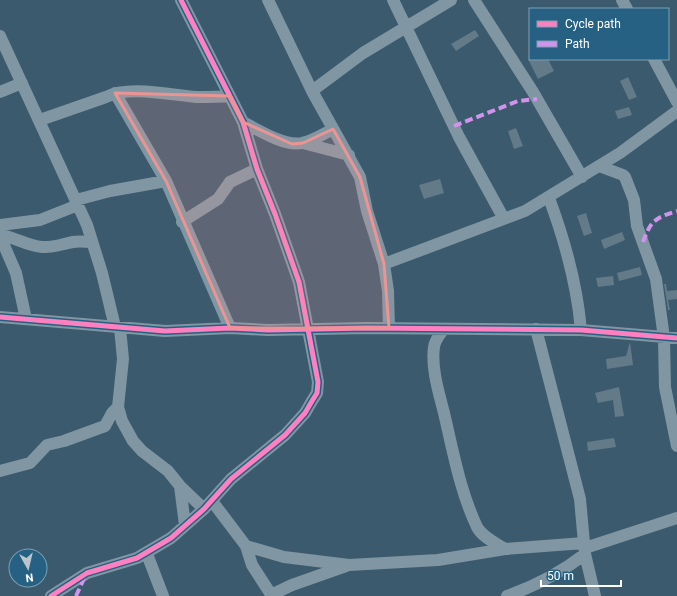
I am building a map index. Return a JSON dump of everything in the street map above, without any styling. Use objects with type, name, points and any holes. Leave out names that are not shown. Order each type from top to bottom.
[{"type":"street","points":[[51,596],[87,573],[137,558],[171,538],[208,505],[231,478],[285,435],[305,413],[317,393],[318,382],[299,282],[257,169],[243,122],[181,0]]},
{"type":"street","points":[[268,0],[312,90],[360,177],[367,211],[384,264],[388,291],[388,328]]},
{"type":"street","points":[[393,0],[459,137],[504,219]]},
{"type":"street","points":[[312,90],[363,53],[451,0]]},
{"type":"street","points":[[474,0],[535,95],[582,177]]},
{"type":"street","points":[[0,36],[40,120],[87,225],[117,327],[123,359],[118,407],[122,422],[133,441],[142,451],[168,471],[180,486],[208,505],[246,546],[252,564],[271,595],[292,585],[350,565]]},
{"type":"street","points":[[655,60],[677,102]]},
{"type":"street","points":[[0,92],[22,82]]},
{"type":"street","points":[[40,120],[106,98],[115,93],[145,92],[196,97],[230,96]]},
{"type":"street","points":[[115,93],[166,181],[182,222],[230,328]]},
{"type":"street","points":[[384,264],[525,211],[620,153],[677,110]]},
{"type":"street","points":[[243,122],[286,142],[303,143],[349,155]]},
{"type":"street","points":[[303,143],[333,129]]},
{"type":"street","points":[[620,153],[623,175],[634,200],[637,226],[656,279],[664,338],[665,387],[677,446]]},
{"type":"street","points":[[599,166],[623,175]]},
{"type":"street","points":[[182,222],[218,199],[230,182],[257,169]]},
{"type":"street","points":[[0,225],[40,220],[77,202],[110,191],[166,181]]},
{"type":"street","points":[[548,198],[572,269],[578,300],[581,330]]},
{"type":"street","points":[[0,235],[12,237],[32,246],[43,247],[62,245],[72,242],[92,242]]},
{"type":"street","points":[[0,235],[16,273],[26,318]]},
{"type":"street","points":[[0,317],[26,318],[165,331],[230,328],[268,330],[307,328],[388,328],[581,330],[677,338]]},
{"type":"street","points":[[444,329],[436,340],[434,348],[435,367],[450,442],[464,496],[477,527],[482,534],[505,549]]},
{"type":"street","points":[[536,330],[580,499],[585,548],[595,596]]},
{"type":"street","points":[[0,471],[30,463],[47,445],[64,441],[105,426],[118,407]]},
{"type":"street","points":[[180,486],[185,525]]},
{"type":"street","points":[[246,546],[284,557],[350,565],[438,560],[505,549],[585,548],[677,518]]},
{"type":"street","points":[[507,596],[536,584],[573,564],[585,548]]},
{"type":"street","points":[[146,554],[163,596]]},
{"type":"highlighted area","points":[[115,93],[230,96],[243,122],[292,144],[303,143],[333,129],[360,177],[384,264],[389,328],[230,328],[166,181]]},
{"type":"building","points":[[475,30],[479,36],[456,51],[451,44]]},
{"type":"building","points":[[528,59],[548,60],[554,71],[538,79]]},
{"type":"building","points":[[628,77],[637,97],[629,100],[620,81]]},
{"type":"building","points":[[629,107],[632,115],[618,119],[615,111]]},
{"type":"building","points":[[516,128],[523,146],[514,149],[508,131]]},
{"type":"building","points":[[440,179],[444,193],[424,199],[419,185]]},
{"type":"building","points":[[586,213],[592,233],[584,236],[577,216]]},
{"type":"building","points":[[622,232],[625,240],[604,249],[601,240]]},
{"type":"building","points":[[640,267],[642,275],[619,281],[617,273]]},
{"type":"building","points":[[613,276],[614,285],[598,287],[596,278]]},
{"type":"building","points":[[664,284],[666,284],[667,291],[677,290],[677,299],[668,300],[670,310],[668,310]]},
{"type":"building","points":[[630,342],[633,365],[607,369],[606,359],[626,356]]},
{"type":"building","points":[[619,387],[624,416],[615,417],[613,400],[598,403],[595,393]]},
{"type":"building","points":[[614,438],[616,447],[588,451],[587,442]]},
{"type":"marked path","points":[[454,126],[518,101],[537,99]]},
{"type":"marked path","points":[[643,242],[651,224],[659,218],[677,211]]},
{"type":"marked path","points":[[76,596],[86,574]]},
{"type":"cycle path","points":[[51,596],[87,573],[137,558],[171,538],[204,509],[231,479],[285,435],[305,413],[317,393],[318,382],[299,282],[257,169],[243,122],[181,0]]},
{"type":"cycle path","points":[[0,317],[165,331],[230,328],[268,330],[367,328],[581,330],[677,338]]}]
